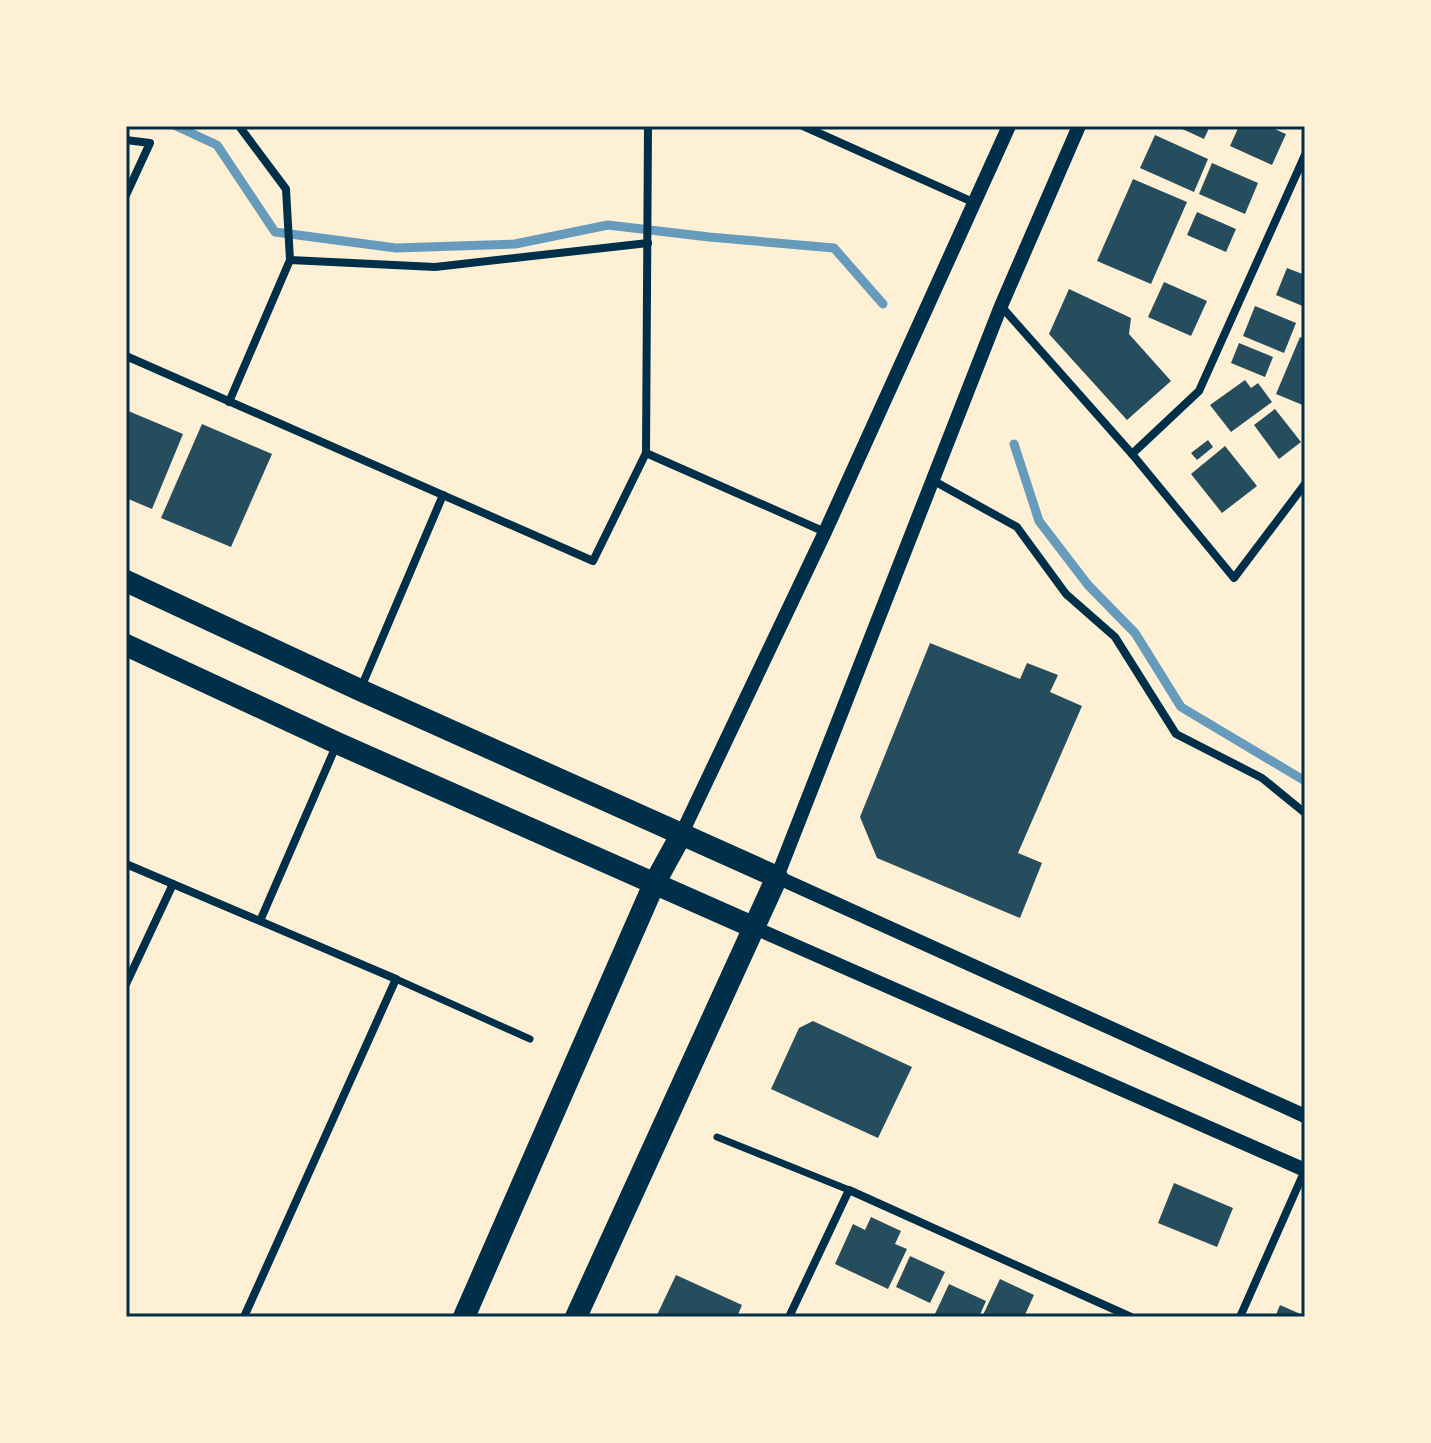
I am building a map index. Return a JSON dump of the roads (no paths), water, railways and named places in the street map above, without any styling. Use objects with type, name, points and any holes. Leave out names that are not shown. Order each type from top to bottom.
[{"type":"highway","points":[[126,581],[777,877],[576,1317]]},
{"type":"highway","points":[[126,645],[337,743],[755,928]]},
{"type":"highway","points":[[464,1317],[654,884],[681,835]]},
{"type":"street","points":[[229,402],[290,260],[286,189],[239,126]]},
{"type":"street","points":[[126,356],[593,561],[646,453],[648,126]]},
{"type":"street","points":[[803,126],[975,203]]},
{"type":"street","points":[[681,835],[825,532],[1009,126]]},
{"type":"street","points":[[1079,126],[1001,306],[777,877],[1305,1116]]},
{"type":"street","points":[[126,140],[150,143],[126,195]]},
{"type":"street","points":[[1132,454],[1199,391],[1305,155]]},
{"type":"street","points":[[290,260],[435,267],[648,243]]},
{"type":"street","points":[[1001,306],[1132,454],[1234,578],[1305,484]]},
{"type":"street","points":[[646,453],[825,532]]},
{"type":"street","points":[[934,481],[1017,527],[1066,594],[1115,637],[1176,734],[1262,778],[1305,813]]},
{"type":"street","points":[[360,690],[443,495]]},
{"type":"street","points":[[260,921],[337,743]]},
{"type":"street","points":[[126,864],[530,1039]]},
{"type":"street","points":[[126,984],[173,884]]},
{"type":"street","points":[[755,928],[1305,1170],[1240,1317]]},
{"type":"street","points":[[244,1317],[396,979]]},
{"type":"street","points":[[717,1137],[849,1190],[1131,1317]]},
{"type":"street","points":[[789,1317],[849,1190]]},
{"type":"waterway","points":[[176,126],[217,145],[275,232],[396,248],[515,244],[608,225],[834,248],[883,304]]},
{"type":"waterway","points":[[1014,444],[1039,521],[1088,585],[1135,633],[1181,707],[1305,781]]}]
